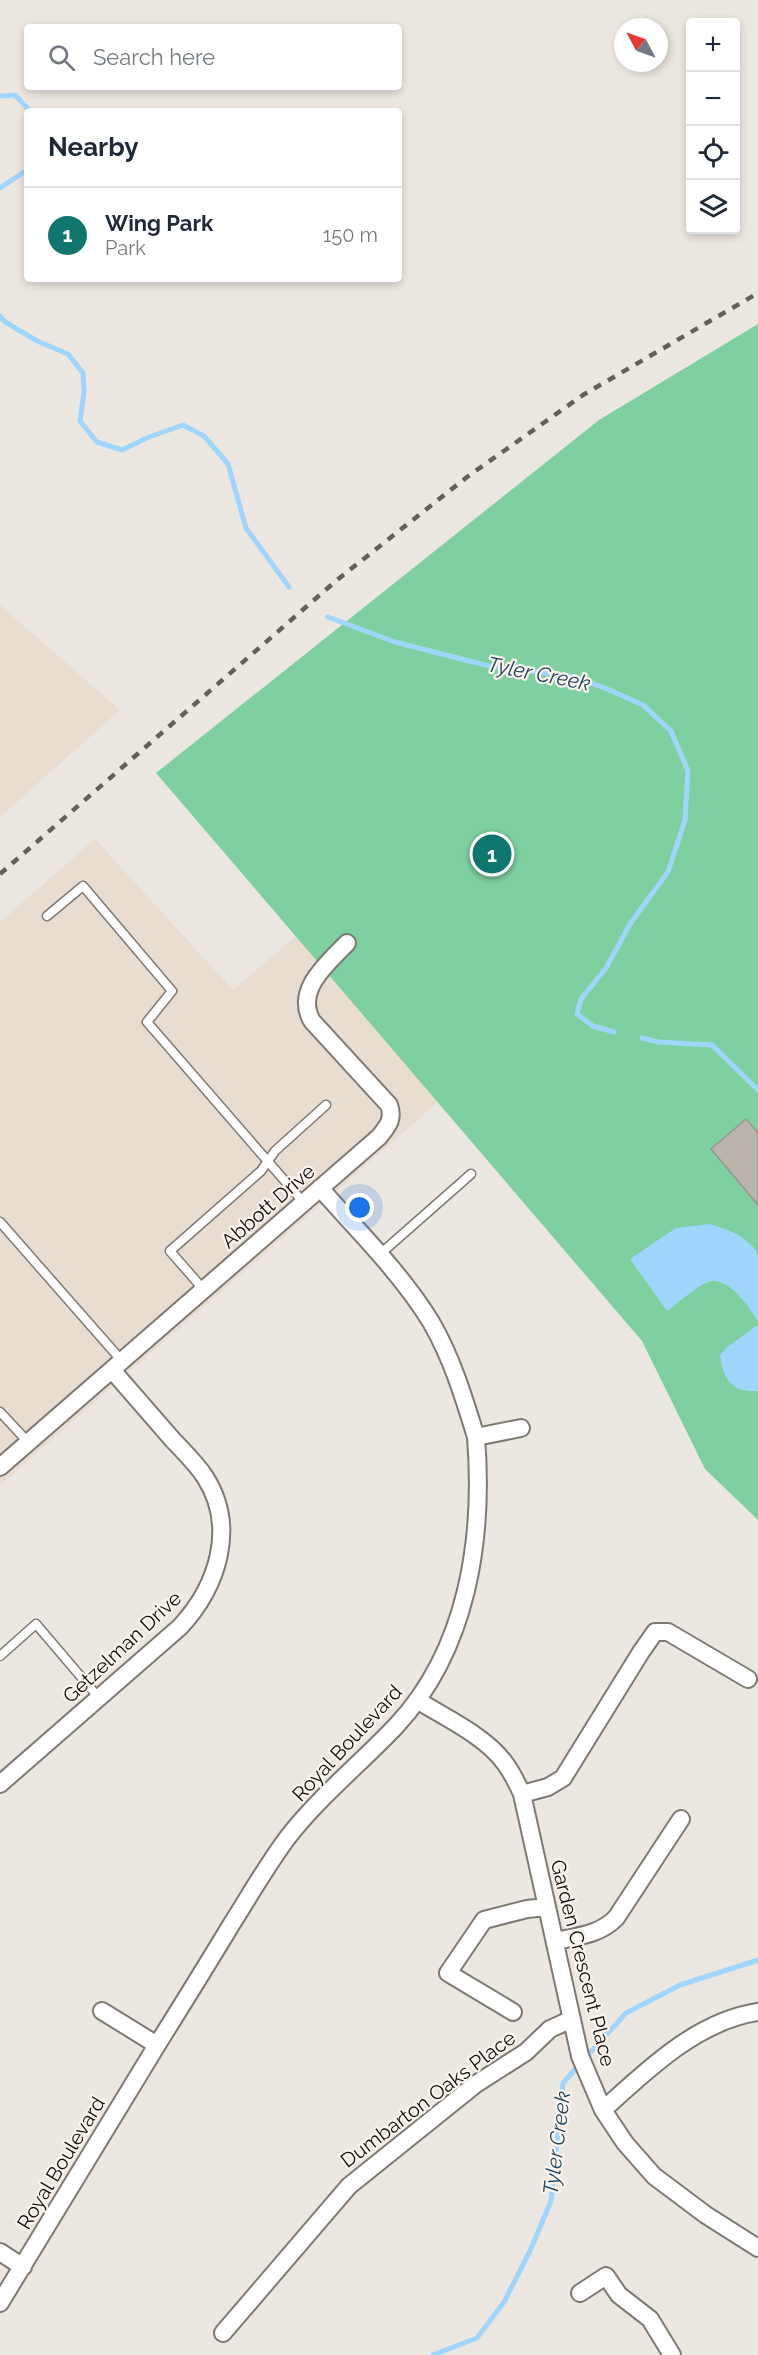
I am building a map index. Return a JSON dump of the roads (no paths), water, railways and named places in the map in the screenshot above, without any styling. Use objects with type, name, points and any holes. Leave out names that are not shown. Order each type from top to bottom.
[{"type":"street","name":"Abbott Drive","points":[[0,1467],[388,1127],[392,1116],[385,1100],[312,1021],[307,1009],[307,994],[311,986],[348,943]]},
{"type":"street","name":"Royal Boulevard","points":[[0,2303],[267,1868],[289,1837],[336,1783],[396,1726],[417,1700],[450,1638],[462,1605],[473,1561],[478,1516],[479,1473],[476,1437],[456,1375],[431,1323],[417,1302],[320,1188]]},
{"type":"street","name":"Getzelman Drive","points":[[0,1784],[194,1612],[206,1594],[214,1574],[222,1541],[217,1505],[204,1477],[117,1366]]},
{"type":"street","points":[[476,1437],[521,1428]]},
{"type":"street","points":[[522,1794],[548,1787],[563,1778],[641,1652],[656,1632],[668,1632],[748,1679]]},
{"type":"street","name":"Garden Crescent Place","points":[[417,1700],[483,1741],[495,1751],[512,1773],[522,1794],[580,2056],[603,2110],[625,2143],[654,2176],[687,2202],[758,2248]]},
{"type":"street","points":[[555,1941],[596,1932],[607,1927],[616,1918],[681,1819]]},
{"type":"street","points":[[513,2012],[448,1973],[484,1920],[527,1909],[547,1907]]},
{"type":"street","points":[[102,2011],[157,2045]]},
{"type":"street","points":[[603,2110],[674,2050],[700,2034],[758,2012]]},
{"type":"street","name":"Dumbarton Oaks Place","points":[[223,2333],[349,2186],[476,2084],[526,2052],[550,2029],[573,2026]]},
{"type":"street","points":[[0,2252],[23,2267]]},
{"type":"street","points":[[580,2293],[606,2276],[619,2295],[651,2319],[672,2355]]},
{"type":"lane","points":[[47,916],[83,886],[172,991],[147,1022],[304,1203]]},
{"type":"lane","points":[[204,1290],[170,1251],[261,1171],[275,1151],[326,1105]]},
{"type":"lane","points":[[379,1255],[471,1174]]},
{"type":"lane","points":[[0,1222],[117,1366]]},
{"type":"lane","points":[[0,1412],[28,1442]]},
{"type":"lane","points":[[0,1656],[36,1624],[99,1698]]},
{"type":"water","points":[[709,1224],[738,1235],[750,1244],[758,1256],[758,1322],[736,1293],[721,1282],[714,1281],[696,1289],[667,1311],[630,1259],[676,1228]]},
{"type":"water","points":[[758,1325],[758,1391],[742,1390],[730,1383],[726,1377],[720,1355],[727,1347]]},
{"type":"waterway","name":"Tyler Creek","points":[[0,96],[15,95],[27,108]]},
{"type":"waterway","name":"Tyler Creek","points":[[0,188],[24,172]]},
{"type":"waterway","name":"Tyler Creek","points":[[0,316],[4,321],[37,341],[68,354],[83,373],[84,392],[80,421],[97,442],[122,450],[183,425],[204,436],[228,464],[246,528],[289,587]]},
{"type":"waterway","name":"Tyler Creek","points":[[328,617],[395,642],[489,666],[570,676],[643,705],[671,731],[688,771],[685,820],[668,872],[630,924],[606,968],[581,999],[577,1014],[593,1026],[614,1032]]},
{"type":"waterway","name":"Tyler Creek","points":[[642,1038],[658,1042],[712,1045],[758,1090]]},
{"type":"waterway","name":"Tyler Creek","points":[[433,2355],[477,2338],[504,2302],[530,2251],[551,2201],[563,2083],[626,2013],[680,1985],[758,1960]]},
{"type":"railway","points":[[0,874],[337,580],[467,477],[583,395],[758,293]]},
{"type":"place","name":"Wing Park","points":[[492,854]]}]
